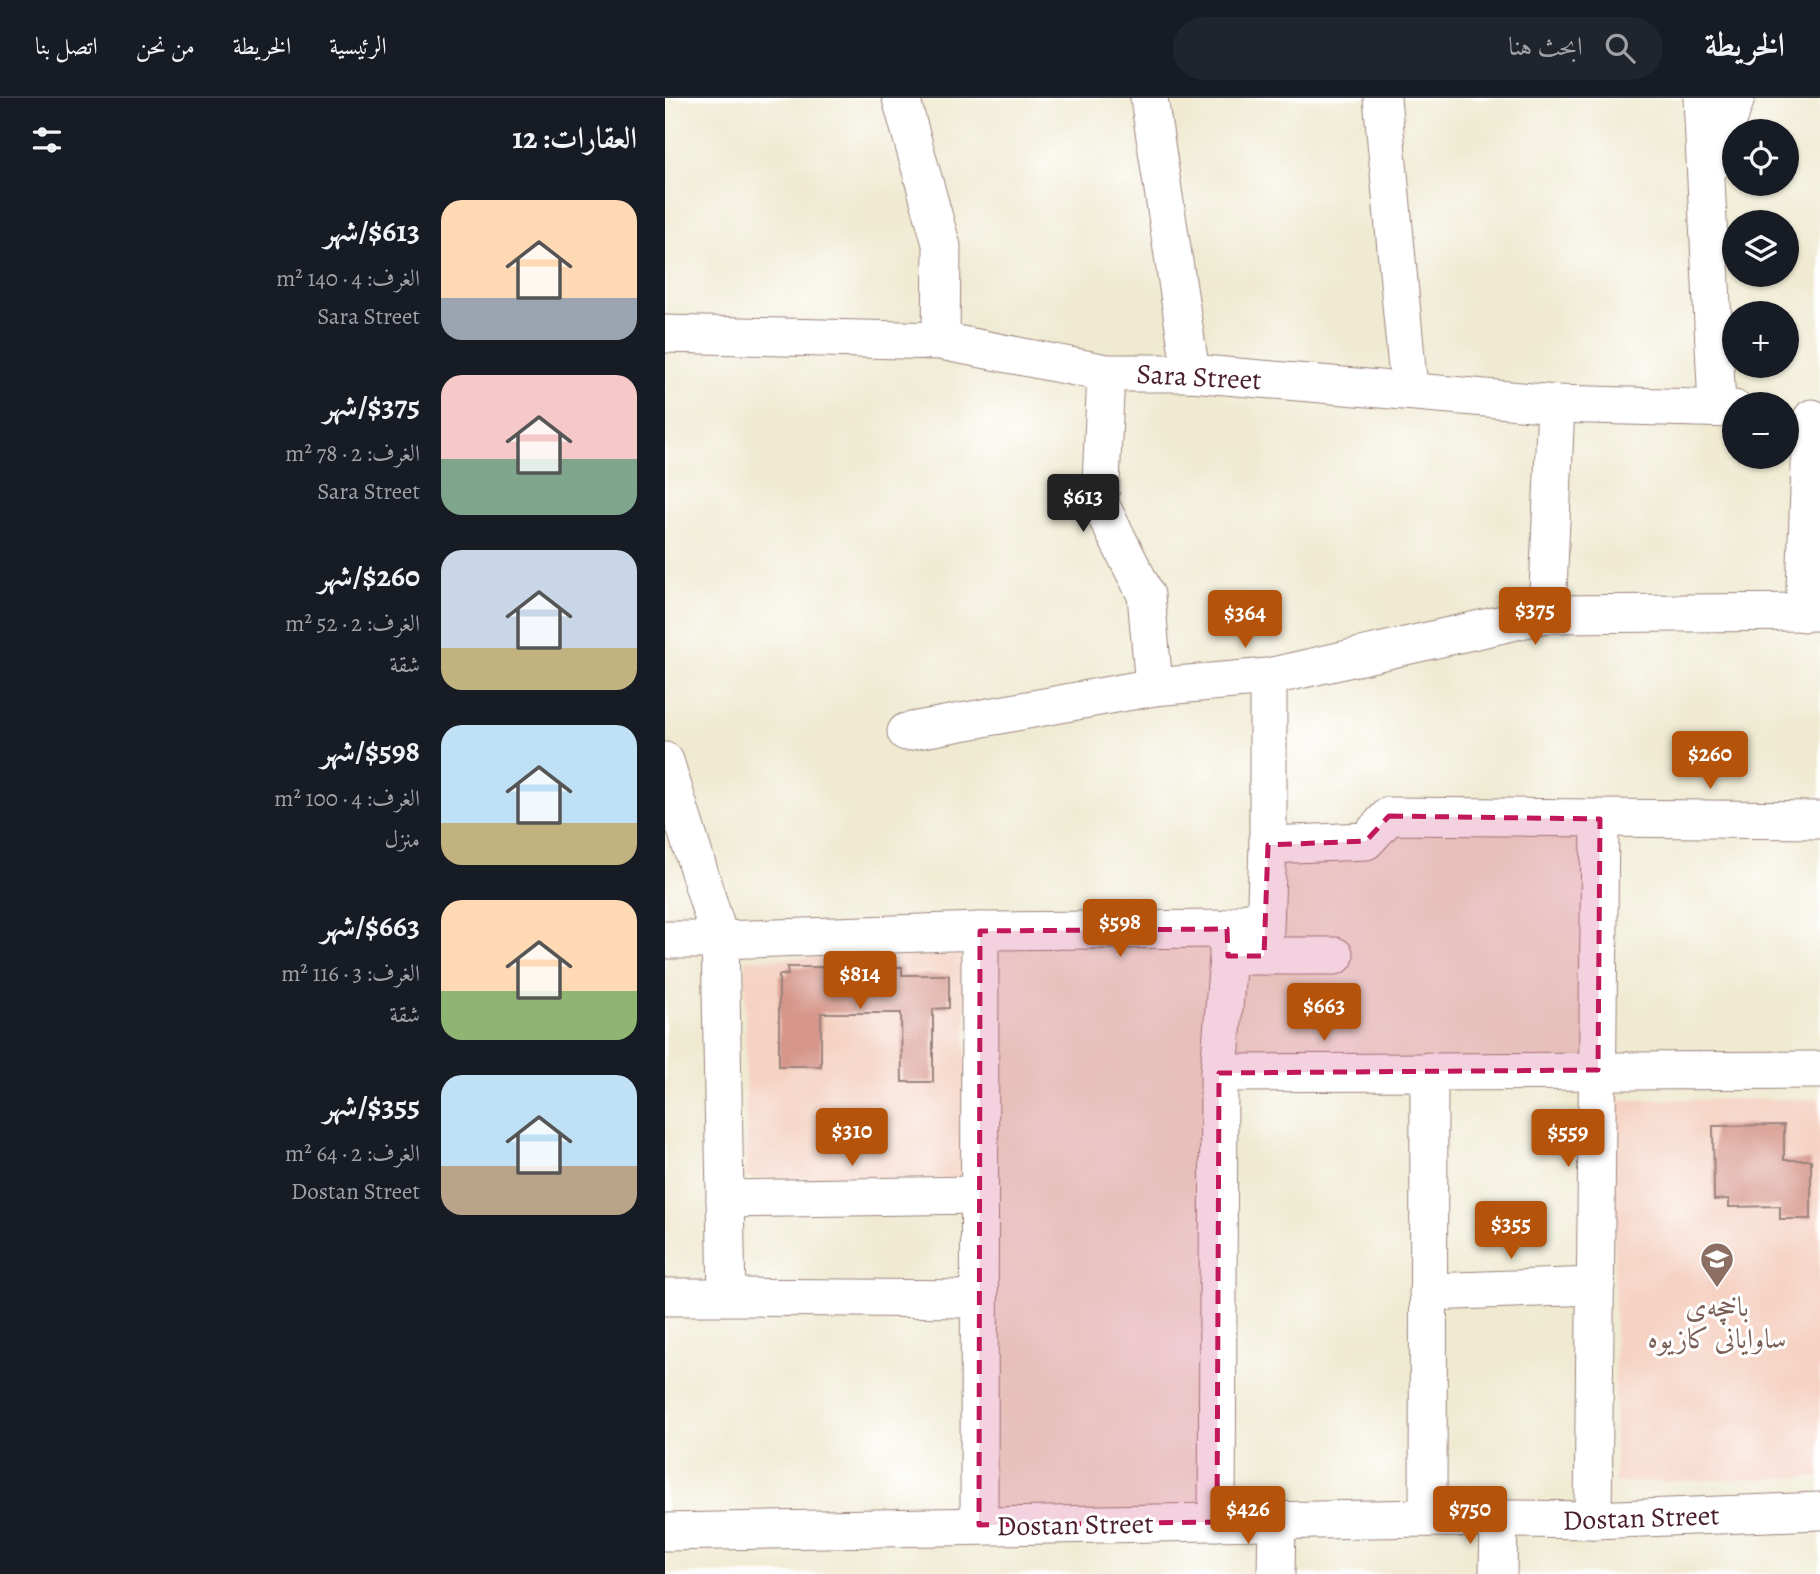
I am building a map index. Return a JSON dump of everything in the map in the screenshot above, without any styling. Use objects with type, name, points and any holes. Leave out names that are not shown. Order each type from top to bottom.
[{"type":"street","points":[[901,98],[942,247],[941,341]]},
{"type":"street","points":[[1382,98],[1409,390]]},
{"type":"street","points":[[1702,98],[1725,392]]},
{"type":"street","points":[[1707,181],[1736,98]]},
{"type":"street","points":[[1152,99],[1191,373]]},
{"type":"street","name":"Sara Street","points":[[665,334],[941,341],[1106,373],[1191,373],[1556,404],[1722,409]]},
{"type":"street","points":[[1106,373],[1100,504],[1146,594],[1154,687]]},
{"type":"street","points":[[1546,614],[1556,404]]},
{"type":"street","points":[[906,732],[1154,687],[1268,677],[1546,614],[1812,613],[1806,417]]},
{"type":"street","points":[[1265,956],[1268,677]]},
{"type":"street","points":[[665,761],[720,940],[727,1297]]},
{"type":"street","points":[[1268,845],[1366,841],[1388,816],[1820,820]]},
{"type":"street","points":[[1593,1520],[1600,819]]},
{"type":"street","points":[[979,1525],[980,931]]},
{"type":"street","points":[[665,940],[980,931],[1234,935],[1265,956],[1335,956]]},
{"type":"street","points":[[1217,1522],[1219,1073],[1234,935]]},
{"type":"street","points":[[1219,1073],[1820,1070]]},
{"type":"street","points":[[1428,1518],[1429,1071]]},
{"type":"street","points":[[725,1199],[979,1195]]},
{"type":"street","points":[[1428,1292],[1596,1286]]},
{"type":"street","points":[[665,1297],[979,1299]]},
{"type":"street","name":"Dostan Street","points":[[665,1532],[1428,1518],[1593,1520],[1820,1511]]},
{"type":"street","points":[[1498,1574],[1499,1519]]},
{"type":"street","points":[[1276,1574],[1277,1521]]},
{"type":"highlighted area","points":[[1389,816],[1600,819],[1598,1070],[1219,1073],[1217,1522],[979,1525],[980,931],[1227,929],[1228,956],[1264,956],[1268,845],[1366,841]]},
{"type":"shaded area","points":[[967,954],[964,1179],[746,1178],[745,959]]},
{"type":"shaded area","name":"باخچەی ساوایانی کازیوە","points":[[1820,1099],[1820,1477],[1615,1483],[1614,1100]]},
{"type":"building","points":[[787,967],[902,967],[902,975],[949,975],[949,1008],[933,1009],[933,1082],[902,1082],[901,1013],[821,1013],[821,1066],[779,1066],[779,975],[788,975]]},
{"type":"building","points":[[1784,1125],[1784,1160],[1811,1160],[1811,1219],[1780,1219],[1780,1206],[1729,1207],[1729,1199],[1714,1200],[1713,1126]]},
{"type":"place","name":"باخچەی ساوایانی کازیوە","points":[[1717,1289]]}]
